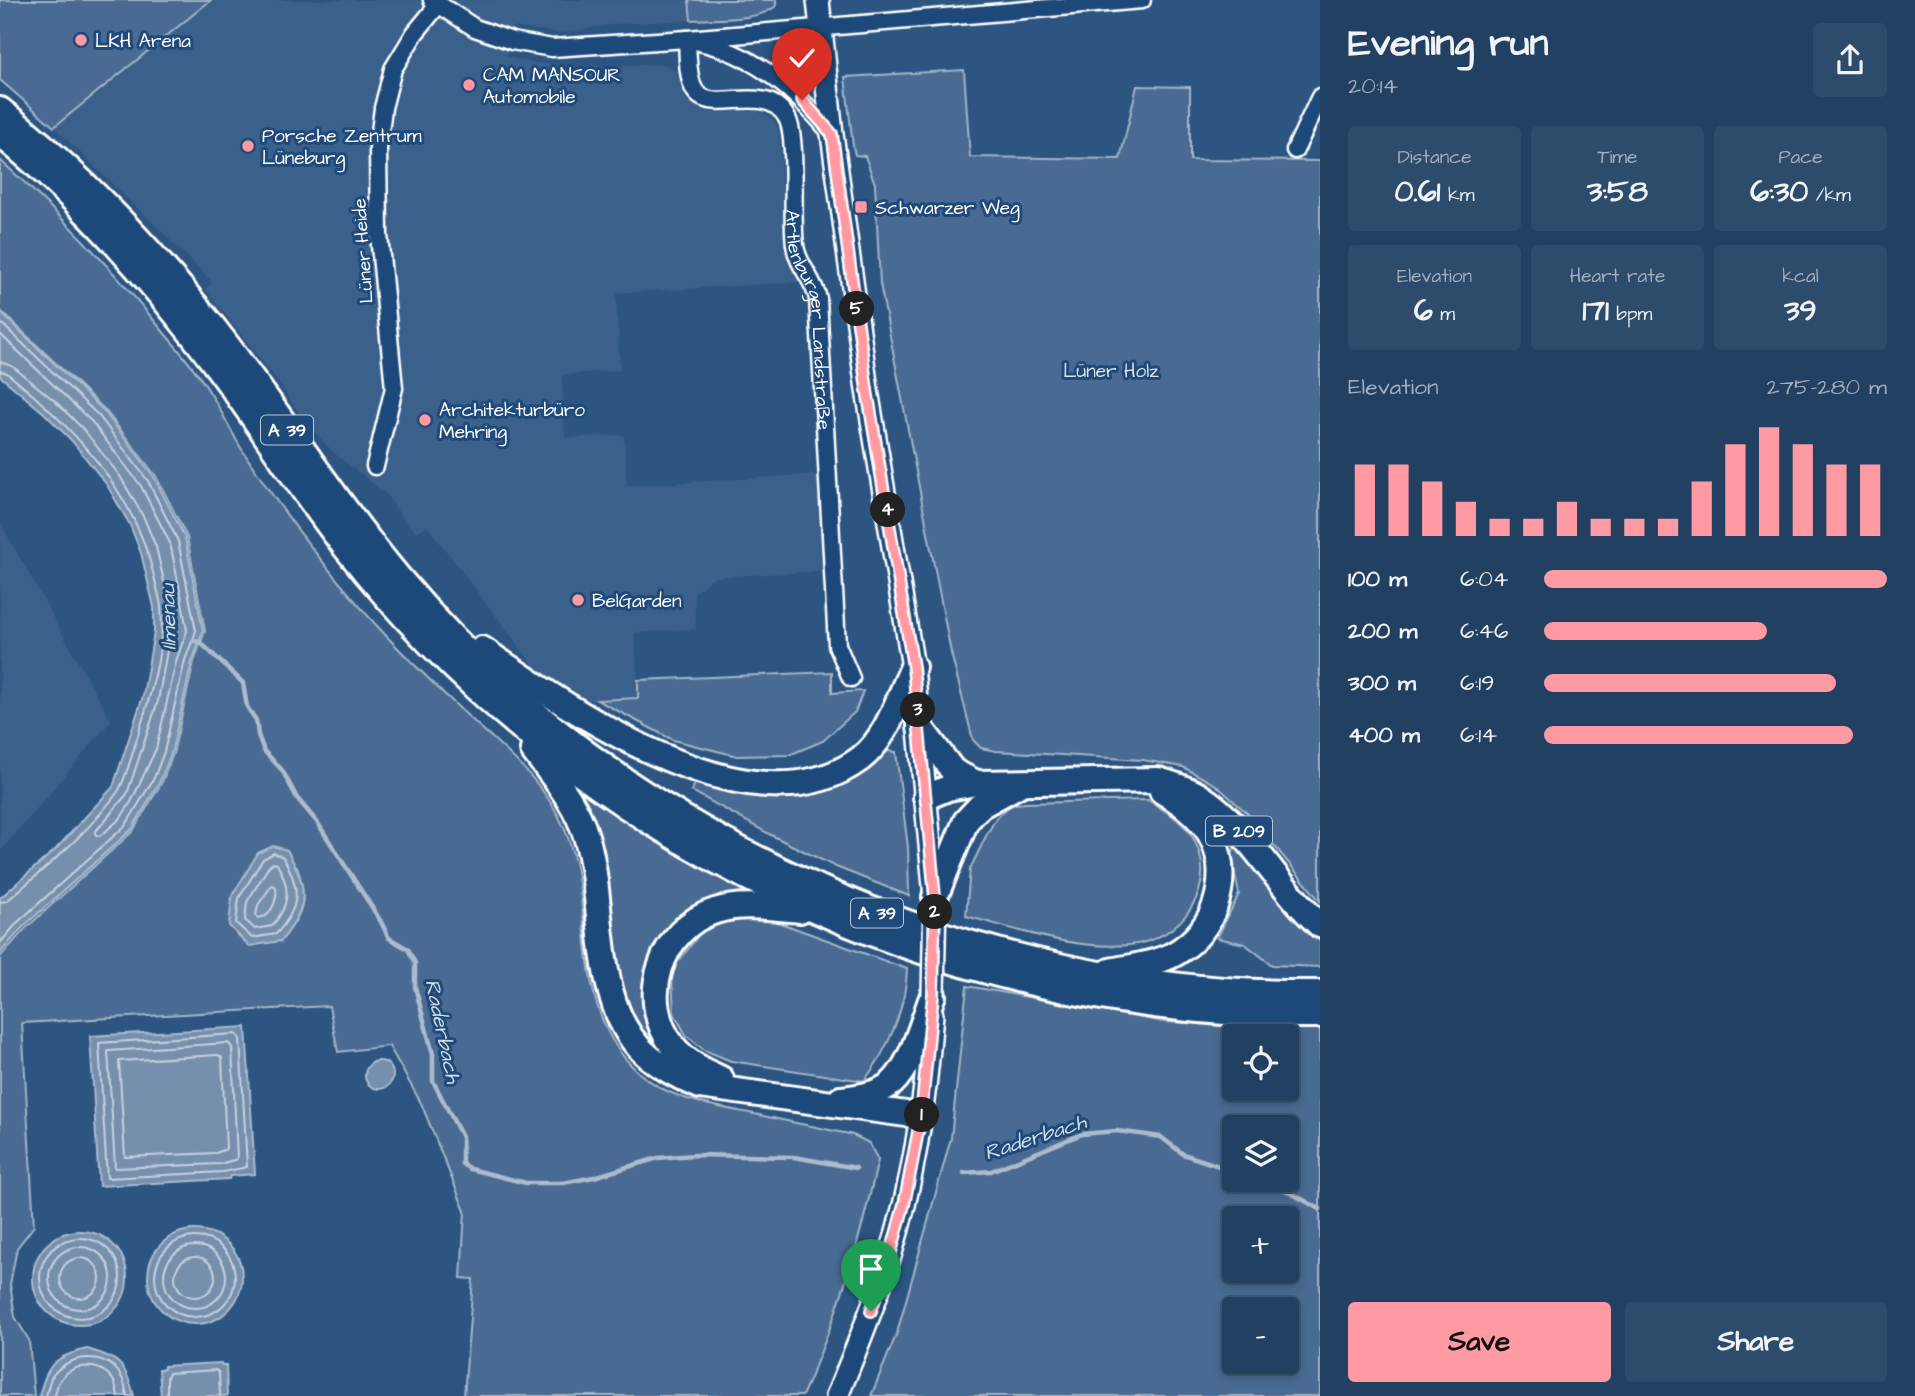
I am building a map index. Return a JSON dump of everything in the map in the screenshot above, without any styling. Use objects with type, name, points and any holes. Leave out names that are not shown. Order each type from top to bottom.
[{"type":"highway","name":"A 39","points":[[0,110],[102,200],[174,280],[240,363],[334,496],[401,581],[430,613],[498,681],[621,778],[759,860],[825,892],[972,945],[1094,974],[1165,985],[1320,993]]},
{"type":"highway","name":"A 39","points":[[0,134],[76,203],[130,259],[223,374],[315,508],[413,626],[481,695],[508,718],[551,753],[663,831],[749,879],[817,912],[892,942],[968,967],[1089,995],[1165,1006],[1235,1013],[1320,1015]]},
{"type":"highway","points":[[430,613],[598,725],[646,749],[711,774],[754,783],[786,785],[814,781],[839,772],[862,758],[882,734],[913,667]]},
{"type":"highway","points":[[508,718],[561,786],[575,809],[595,871],[606,966],[613,1001],[627,1032],[647,1056],[674,1075],[700,1086],[921,1116]]},
{"type":"highway","points":[[920,727],[953,772],[976,783]]},
{"type":"highway","points":[[1094,974],[1159,961],[1182,950],[1203,931],[1216,907],[1221,880],[1218,851],[1206,827],[1182,803],[1164,792],[1132,780]]},
{"type":"highway","name":"B 209","points":[[976,783],[1158,780],[1177,786],[1196,794],[1233,823],[1320,925]]},
{"type":"highway","points":[[926,797],[948,788],[976,783]]},
{"type":"highway","points":[[935,897],[966,821],[980,806],[1021,783]]},
{"type":"highway","name":"A 39","points":[[747,1092],[691,1064],[665,1035],[657,1012],[655,985],[661,961],[674,940],[693,921],[714,911],[743,905],[817,912]]},
{"type":"highway","points":[[823,1102],[868,1095],[892,1083],[908,1061],[933,995]]},
{"type":"main road","points":[[818,0],[832,134],[867,390],[913,667],[935,897],[933,995],[921,1116],[904,1205],[890,1256],[837,1396]]},
{"type":"street","points":[[435,2],[475,28],[512,41],[552,48],[1142,0]]},
{"type":"street","name":"Lüner Heide","points":[[375,466],[394,388],[379,235],[379,148],[382,121],[394,69],[435,2]]},
{"type":"street","points":[[687,39],[728,50],[758,66],[802,100],[832,134]]},
{"type":"street","name":"Artlenburger Landstraße","points":[[687,39],[691,82],[696,92],[716,101],[763,99],[782,111],[789,124],[796,251],[816,287],[818,299],[837,645],[851,678]]},
{"type":"street","points":[[1295,150],[1320,97]]},
{"type":"shaded area","points":[[211,0],[689,0],[691,20],[617,24],[560,33],[513,27],[507,57],[576,67],[664,64],[676,71],[685,98],[701,110],[755,110],[769,116],[776,123],[779,133],[787,251],[801,282],[616,293],[620,370],[562,375],[565,438],[624,435],[627,486],[819,474],[824,571],[714,577],[694,593],[696,629],[635,633],[639,698],[572,701],[547,683],[427,526],[416,532],[385,493],[334,453],[304,420],[273,375],[205,289],[213,282],[54,127]]},
{"type":"shaded area","points":[[0,522],[111,721],[0,852]]},
{"type":"green space","name":"LKH Arena","points":[[0,0],[211,0],[54,127],[0,80]]},
{"type":"green space","points":[[689,0],[776,0],[776,6],[747,17],[691,20]]},
{"type":"green space","name":"Lüner Holz","points":[[964,70],[970,157],[1120,159],[1137,86],[1190,87],[1190,160],[1320,161],[1320,901],[1248,814],[1216,785],[1183,767],[1143,760],[996,751],[981,748],[973,740],[951,653],[880,284],[875,184],[865,156],[855,155],[845,77]]},
{"type":"green space","points":[[0,160],[84,241],[185,358],[212,395],[241,448],[281,508],[367,615],[537,783],[558,815],[571,846],[578,878],[591,978],[599,1010],[612,1040],[633,1067],[660,1088],[676,1095],[853,1135],[869,1143],[878,1160],[863,1220],[837,1309],[802,1396],[464,1396],[473,1279],[461,1278],[465,1211],[421,1103],[389,1046],[338,1052],[329,1006],[22,1023],[34,1226],[17,1248],[10,1284],[15,1317],[29,1340],[34,1396],[0,1396],[0,957],[25,929],[133,831],[162,782],[173,754],[194,662],[205,631],[187,537],[156,476],[105,410],[0,310]],"holes":[[[297,867],[301,879],[301,907],[281,941],[232,896],[244,879]]]},
{"type":"green space","points":[[832,672],[832,693],[863,691],[855,712],[823,741],[789,755],[737,756],[673,740],[597,700],[638,698],[638,680]]},
{"type":"green space","points":[[888,751],[896,752],[908,847],[909,896],[836,867],[692,791],[695,783],[748,795],[773,797],[821,792],[866,769]]},
{"type":"green space","points":[[566,776],[770,900],[743,897],[652,959],[676,1064],[644,1035],[622,998]]},
{"type":"green space","points":[[1148,800],[1184,826],[1193,838],[1200,856],[1202,874],[1199,892],[1191,908],[1165,933],[1148,941],[1129,945],[1088,945],[1047,938],[966,916],[970,869],[996,818],[1006,809],[1015,804],[1026,803]]},
{"type":"green space","points":[[1237,841],[1320,939],[1320,967],[1272,965],[1245,944],[1217,938],[1239,894],[1231,856]]},
{"type":"green space","points":[[755,918],[775,921],[907,969],[903,999],[894,1028],[881,1056],[864,1081],[731,1061],[704,1050],[686,1035],[674,1013],[672,978],[677,963],[702,931],[726,922]]},
{"type":"green space","points":[[967,986],[1164,1022],[1222,1025],[1222,1101],[1299,1101],[1299,1028],[1320,1029],[1320,1396],[871,1396],[897,1333],[951,1138]]},
{"type":"water","name":"Ilmenau","points":[[0,312],[104,411],[154,477],[185,538],[203,631],[192,662],[171,754],[160,781],[132,829],[23,927],[0,953],[0,898],[56,849],[113,787],[143,696],[154,632],[154,607],[141,553],[130,525],[107,485],[72,441],[0,376]]},
{"type":"water","points":[[273,846],[287,850],[294,864],[302,887],[301,907],[281,941],[249,946],[229,926],[232,896],[258,853]]},
{"type":"water","points":[[246,1027],[255,1174],[230,1176],[229,1179],[99,1186],[90,1036]]},
{"type":"water","points":[[379,1061],[389,1065],[393,1075],[389,1085],[379,1089],[369,1085],[365,1075],[369,1065]]},
{"type":"water","points":[[195,1230],[213,1234],[228,1244],[238,1259],[242,1277],[238,1295],[228,1310],[213,1320],[195,1324],[177,1320],[162,1310],[152,1295],[148,1277],[152,1259],[162,1244],[177,1234]]},
{"type":"water","points":[[80,1231],[98,1235],[113,1245],[123,1260],[127,1278],[123,1296],[113,1311],[98,1321],[80,1325],[62,1321],[47,1311],[37,1296],[33,1278],[37,1260],[47,1245],[62,1235]]},
{"type":"water","points":[[87,1349],[120,1364],[128,1376],[134,1396],[39,1396],[54,1363],[67,1355]]},
{"type":"water","points":[[226,1365],[227,1396],[161,1396],[159,1369],[164,1369],[164,1366]]},
{"type":"waterway","name":"Raderbach","points":[[194,641],[200,642],[243,683],[247,707],[256,720],[264,751],[282,770],[297,798],[317,822],[389,938],[408,949],[415,963],[415,987],[433,1054],[433,1081],[462,1137],[462,1164],[470,1169],[526,1183],[563,1183],[658,1158],[694,1155],[794,1157],[856,1168]]},
{"type":"waterway","name":"Raderbach","points":[[964,1173],[991,1171],[1082,1134],[1117,1131],[1161,1137],[1183,1154],[1222,1167]]},
{"type":"waterway","name":"Raderbach","points":[[1289,1192],[1320,1209]]},
{"type":"place","name":"LKH Arena","points":[[81,40]]},
{"type":"place","name":"CAM MANSOUR Automobile","points":[[469,85]]},
{"type":"place","name":"Porsche Zentrum Lüneburg","points":[[248,146]]},
{"type":"place","name":"Schwarzer Weg","points":[[861,207]]},
{"type":"place","name":"Architekturbüro Mehring","points":[[425,420]]},
{"type":"place","name":"BelGarden","points":[[578,600]]},
{"type":"route","points":[[802,100],[832,134],[867,390],[913,667],[935,897],[933,995],[921,1116],[904,1205],[871,1311]]}]
